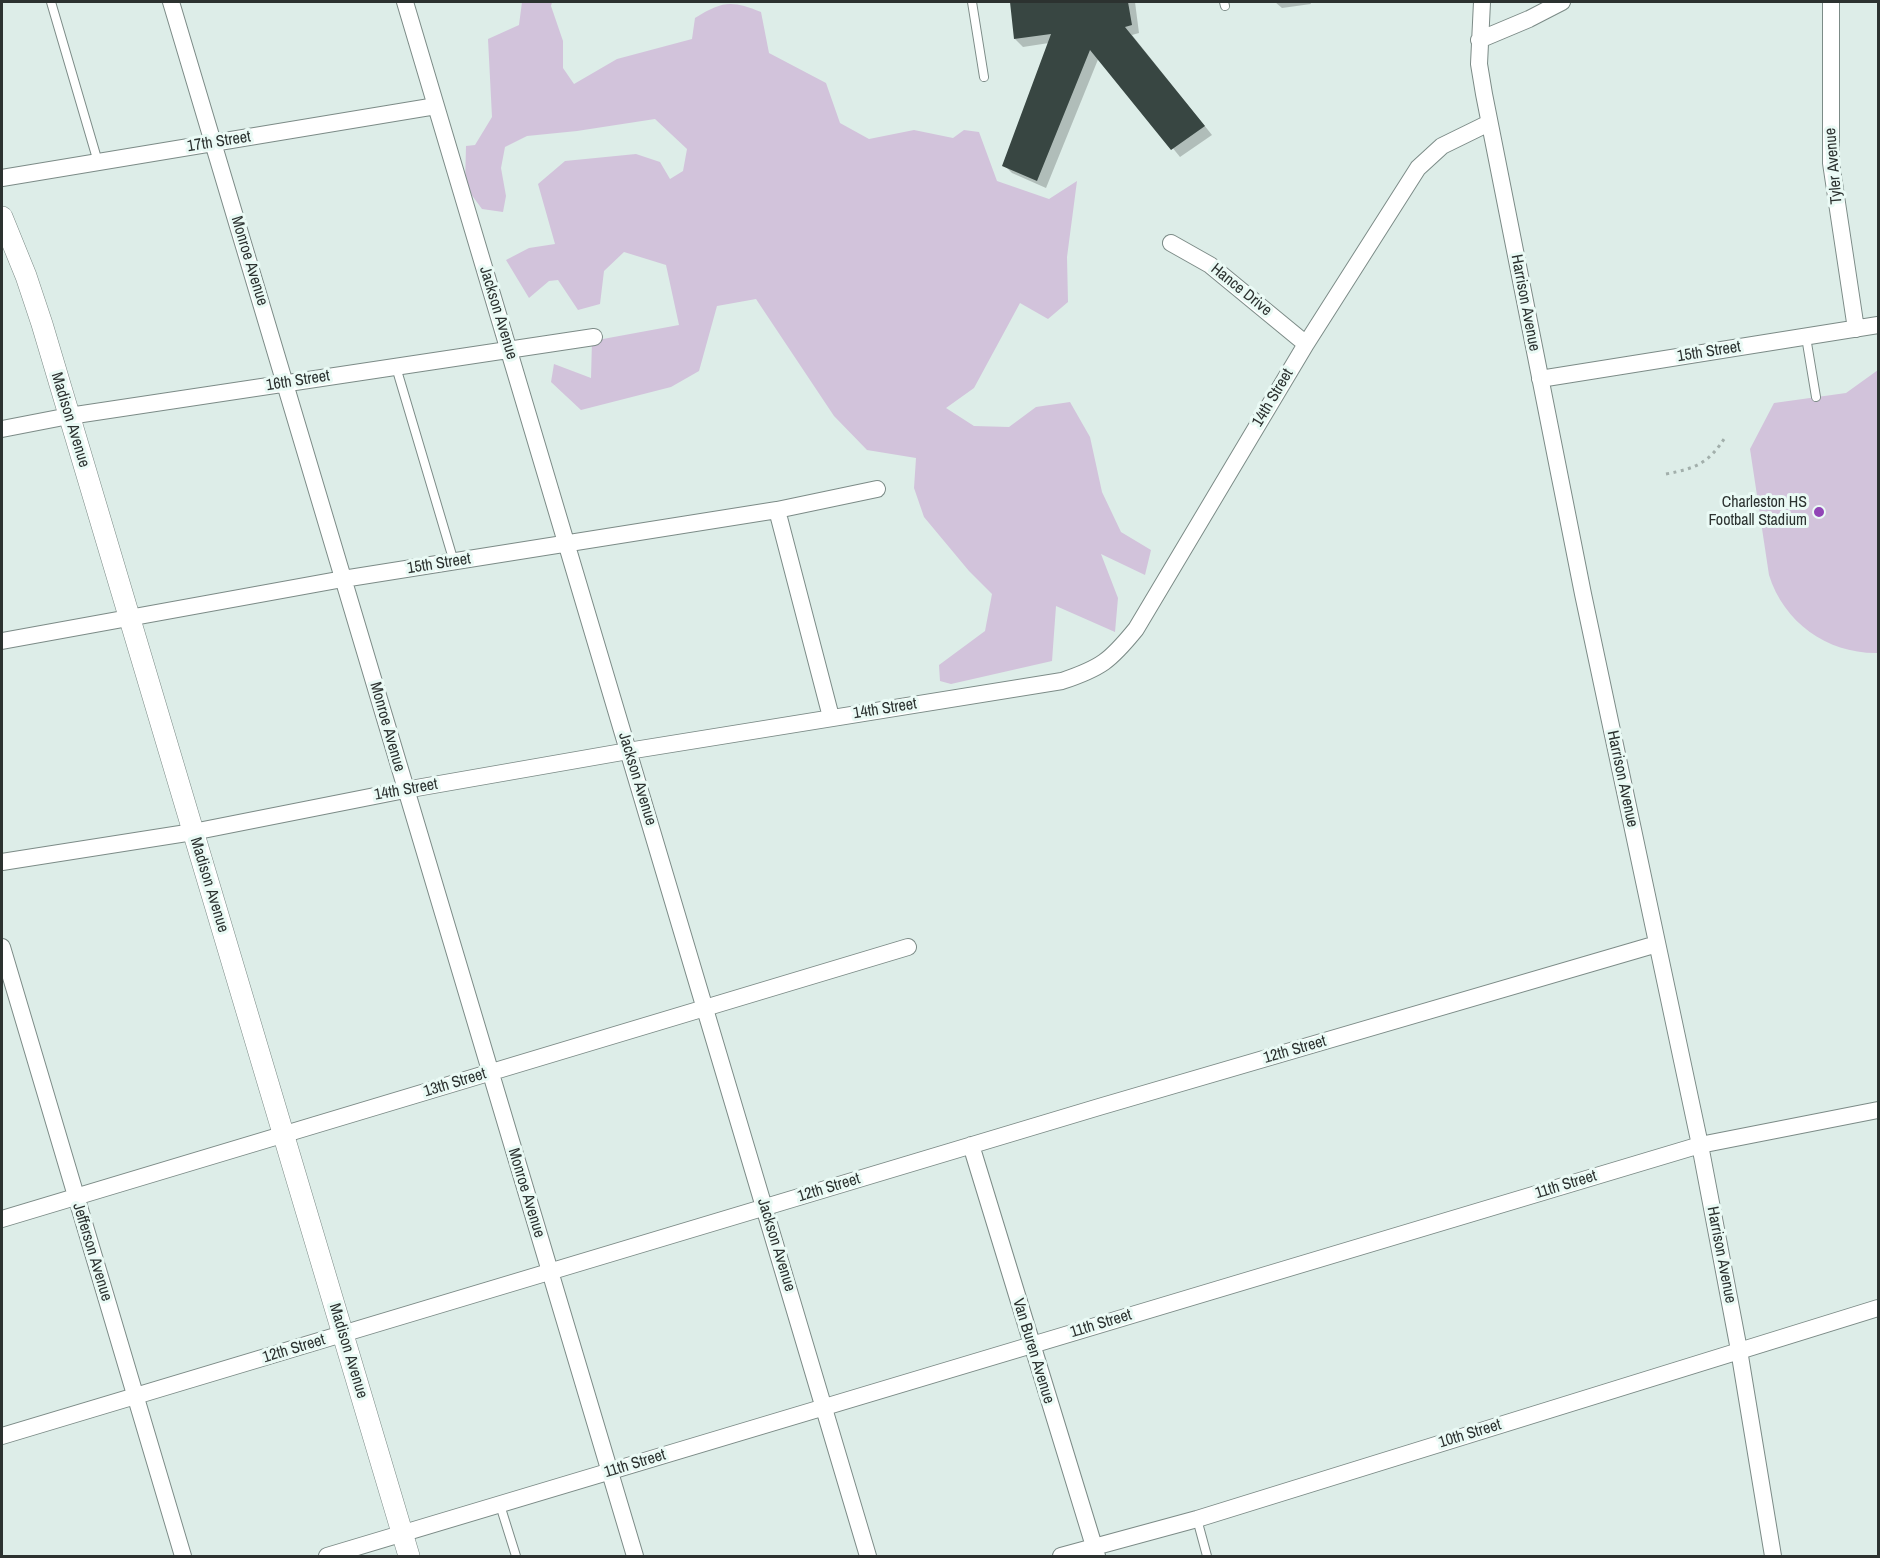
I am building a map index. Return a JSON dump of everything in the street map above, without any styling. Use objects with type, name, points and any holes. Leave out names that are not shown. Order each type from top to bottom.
[{"type":"street","name":"Monroe Avenue","points":[[171,2],[634,1557]]},
{"type":"street","name":"Jackson Avenue","points":[[405,2],[868,1557]]},
{"type":"street","name":"Harrison Avenue","points":[[1482,2],[1479,64],[1489,123],[1585,605],[1700,1145],[1739,1350],[1773,1557]]},
{"type":"street","points":[[1479,40],[1562,2]]},
{"type":"street","name":"Tyler Avenue","points":[[1831,2],[1831,163],[1856,329]]},
{"type":"street","name":"17th Street","points":[[2,178],[436,106]]},
{"type":"street","name":"14th Street","points":[[2,862],[193,832],[405,790],[628,751],[1062,681],[1092,670],[1116,654],[1136,629],[1306,344],[1418,168],[1442,146],[1489,123]]},
{"type":"street","name":"Madison Avenue","points":[[2,217],[26,276],[69,416],[409,1557]]},
{"type":"street","name":"Hance Drive","points":[[1171,243],[1210,265],[1306,344]]},
{"type":"street","name":"15th Street","points":[[1540,379],[1878,326]]},
{"type":"street","name":"16th Street","points":[[2,429],[69,416],[594,337]]},
{"type":"street","name":"15th Street","points":[[2,641],[343,579],[777,510],[877,489]]},
{"type":"street","points":[[777,510],[831,717]]},
{"type":"street","name":"12th Street","points":[[2,1437],[971,1145],[1657,944]]},
{"type":"street","name":"13th Street","points":[[2,1219],[908,946]]},
{"type":"street","name":"Jefferson Avenue","points":[[2,947],[183,1557]]},
{"type":"street","name":"11th Street","points":[[327,1557],[1700,1145],[1878,1110]]},
{"type":"street","name":"Van Buren Avenue","points":[[971,1145],[1096,1552]]},
{"type":"street","name":"10th Street","points":[[1061,1557],[1096,1552],[1878,1308]]},
{"type":"lane","points":[[51,2],[98,162]]},
{"type":"lane","points":[[972,2],[984,77]]},
{"type":"lane","points":[[1806,337],[1816,397]]},
{"type":"lane","points":[[396,366],[454,562]]},
{"type":"lane","points":[[500,1505],[516,1557]]},
{"type":"lane","points":[[1197,1519],[1207,1557]]},
{"type":"path","points":[[1666,474],[1692,469],[1708,459],[1726,435]]},
{"type":"shaded area","points":[[522,2],[552,2],[551,6],[563,41],[563,68],[574,84],[617,59],[692,39],[695,18],[713,8],[727,4],[742,5],[761,12],[769,53],[826,83],[840,123],[869,139],[914,130],[953,138],[964,130],[979,132],[997,181],[1049,199],[1077,181],[1067,257],[1068,302],[1048,319],[1020,303],[974,388],[946,408],[974,426],[1009,427],[1036,407],[1070,402],[1090,437],[1102,492],[1121,532],[1151,550],[1145,575],[1101,554],[1118,598],[1115,632],[1056,606],[1052,661],[951,684],[940,681],[939,665],[985,631],[992,594],[969,571],[924,517],[914,488],[916,458],[867,450],[834,416],[756,299],[717,306],[699,371],[671,387],[581,410],[551,382],[554,364],[591,378],[592,341],[679,325],[666,265],[624,252],[604,271],[600,304],[578,310],[558,280],[549,281],[529,298],[506,260],[529,248],[555,244],[538,184],[565,161],[636,154],[660,162],[670,179],[683,171],[687,149],[655,119],[527,136],[505,147],[501,168],[506,196],[503,212],[482,209],[465,186],[466,146],[475,145],[492,117],[488,39],[519,25]]},
{"type":"shaded area","name":"Charleston HS Football Stadium","points":[[1878,370],[1878,653],[1842,648],[1825,641],[1810,632],[1785,608],[1769,575],[1750,449],[1774,403],[1846,393]]},
{"type":"building","points":[[1010,2],[1128,2],[1132,25],[1125,27],[1205,126],[1171,150],[1090,50],[1037,181],[1002,166],[1051,34],[1014,39]]},
{"type":"place","name":"Charleston HS Football Stadium","points":[[1819,512]]}]
